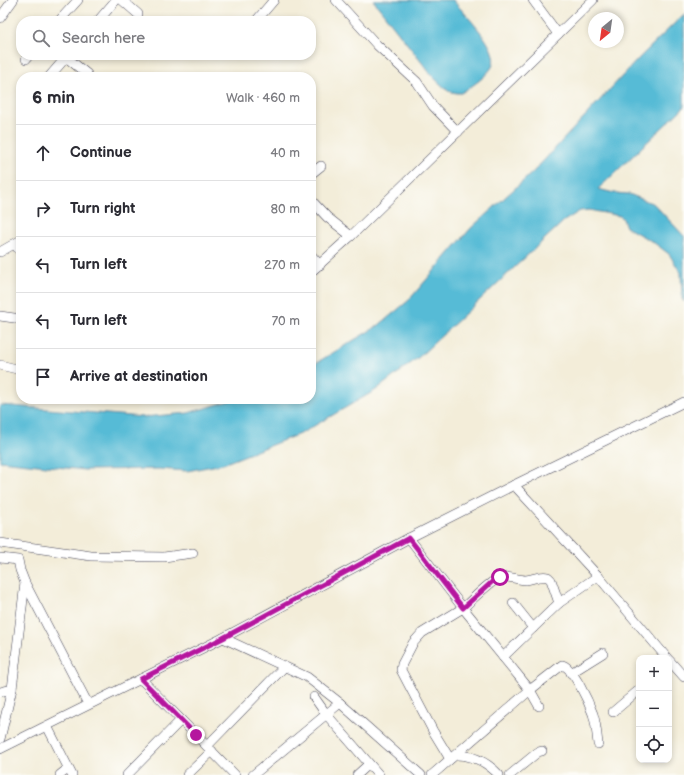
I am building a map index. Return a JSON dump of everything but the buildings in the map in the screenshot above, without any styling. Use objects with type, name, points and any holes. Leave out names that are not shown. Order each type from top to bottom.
[{"type":"street","points":[[0,18],[13,0]]},
{"type":"street","points":[[64,16],[78,0]]},
{"type":"street","points":[[105,16],[116,0]]},
{"type":"street","points":[[122,0],[138,14]]},
{"type":"street","points":[[260,16],[274,0]]},
{"type":"street","points":[[336,0],[377,45],[417,82],[433,106],[458,132]]},
{"type":"street","points":[[533,0],[558,34]]},
{"type":"street","points":[[316,268],[351,236],[593,0]]},
{"type":"street","points":[[53,72],[64,60]]},
{"type":"street","points":[[71,60],[85,72]]},
{"type":"street","points":[[316,170],[321,166]]},
{"type":"street","points":[[316,205],[351,236]]},
{"type":"street","points":[[0,252],[16,243]]},
{"type":"street","points":[[316,261],[320,265]]},
{"type":"street","points":[[0,316],[16,318]]},
{"type":"street","points":[[0,365],[16,369]]},
{"type":"street","points":[[0,749],[223,638],[409,538],[684,402]]},
{"type":"street","points":[[514,485],[598,576],[664,655]]},
{"type":"street","points":[[409,538],[463,608],[530,690],[539,706]]},
{"type":"street","points":[[0,543],[91,556],[164,557],[193,553]]},
{"type":"street","points":[[15,545],[20,570],[25,583],[88,704]]},
{"type":"street","points":[[0,558],[18,560]]},
{"type":"street","points":[[453,757],[433,732],[401,670],[402,664],[414,643],[422,633],[463,608],[493,581],[500,577],[509,577],[521,580],[548,576],[559,603]]},
{"type":"street","points":[[503,657],[559,603],[598,576]]},
{"type":"street","points":[[0,739],[12,689],[25,583]]},
{"type":"street","points":[[513,603],[533,628]]},
{"type":"street","points":[[223,638],[307,677],[421,775]]},
{"type":"street","points":[[572,673],[603,652]]},
{"type":"street","points":[[672,664],[684,677]]},
{"type":"street","points":[[432,775],[530,690],[562,665],[568,668],[572,673],[584,693],[593,715],[598,744]]},
{"type":"street","points":[[187,775],[284,666]]},
{"type":"street","points":[[141,679],[210,748],[234,775]]},
{"type":"street","points":[[0,692],[12,689]]},
{"type":"street","points":[[612,712],[638,691]]},
{"type":"street","points":[[314,697],[326,714],[379,775]]},
{"type":"street","points":[[253,775],[340,704]]},
{"type":"street","points":[[134,773],[181,720]]},
{"type":"street","points":[[47,726],[66,774]]},
{"type":"street","points":[[510,775],[538,752],[542,751]]},
{"type":"street","points":[[453,757],[464,755],[483,762],[499,775]]},
{"type":"street","points":[[357,775],[369,764]]},
{"type":"water","points":[[373,0],[453,0],[487,42],[492,51],[494,60],[492,67],[474,85],[461,93],[448,91],[433,77]]},
{"type":"water","points":[[684,14],[684,107],[598,189],[614,193],[629,194],[654,204],[684,236],[684,302],[682,299],[681,273],[669,254],[653,242],[626,227],[620,216],[589,210],[580,211],[564,221],[419,357],[376,390],[302,433],[223,464],[187,471],[159,469],[85,470],[0,461],[0,405],[143,417],[188,413],[219,404],[316,404],[316,363],[379,325],[408,301],[471,228],[533,172],[639,58]]},
{"type":"route","points":[[196,735],[141,679],[305,595],[409,538],[463,608],[493,581],[500,577]]}]
